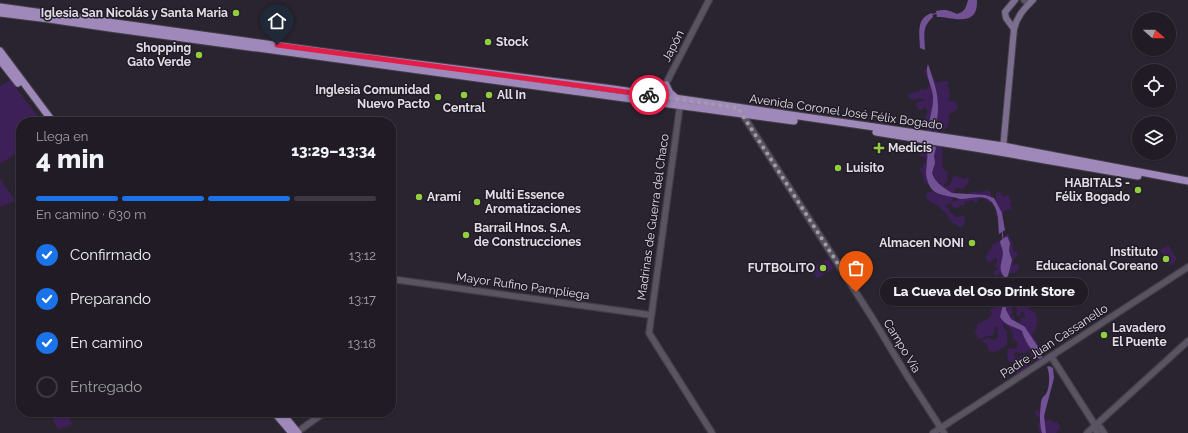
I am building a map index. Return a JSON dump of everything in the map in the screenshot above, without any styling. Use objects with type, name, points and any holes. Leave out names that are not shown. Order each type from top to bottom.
[{"type":"main road","points":[[1014,29],[1006,18],[1005,12],[1015,0]]},
{"type":"main road","points":[[1003,149],[1014,29],[1018,16],[1029,1]]},
{"type":"main road","name":"Avenida Coronel José Félix Bogado","points":[[0,7],[923,137],[1003,149],[1188,181]]},
{"type":"main road","name":"Avenida Coronel José Félix Bogado","points":[[0,13],[290,49]]},
{"type":"main road","points":[[0,51],[49,117]]},
{"type":"main road","points":[[0,60],[44,117]]},
{"type":"main road","points":[[666,85],[670,93],[678,102]]},
{"type":"main road","name":"Avenida Coronel José Félix Bogado","points":[[1003,149],[1188,186]]},
{"type":"main road","points":[[279,417],[296,433]]},
{"type":"main road","points":[[285,417],[296,433]]},
{"type":"street","name":"Japón","points":[[658,99],[709,0]]},
{"type":"street","name":"Madrinas de Guerra del Chaco","points":[[678,102],[649,333],[712,433]]},
{"type":"street","name":"Campo Vía","points":[[740,111],[873,319],[942,431]]},
{"type":"street","name":"Padre Juan Cassanello","points":[[933,433],[942,431],[1051,356],[1188,267]]},
{"type":"street","name":"Mayor Rufino Pampliega","points":[[396,280],[651,314]]},
{"type":"street","points":[[1087,433],[1188,341]]},
{"type":"street","points":[[1051,356],[1095,425],[1097,433]]},
{"type":"street","points":[[296,433],[318,417]]},
{"type":"street","points":[[1095,425],[1100,427],[1104,433]]},
{"type":"shaded area","points":[[968,0],[977,0],[976,10],[969,18],[959,19],[937,17],[936,11],[947,10],[957,14],[962,12],[966,7]]},
{"type":"shaded area","points":[[932,13],[933,17],[925,28],[925,50],[920,48],[919,33],[923,19]]},
{"type":"shaded area","points":[[928,64],[936,88],[938,103],[935,129],[929,128],[933,100],[927,71]]},
{"type":"shaded area","points":[[925,69],[932,75],[937,83],[947,81],[950,92],[949,100],[955,101],[958,107],[949,114],[947,127],[944,130],[939,130],[938,135],[932,130],[928,133],[926,131],[924,120],[928,112],[925,107],[922,110],[919,110],[916,105],[917,102],[925,101],[920,98],[914,100],[909,98],[908,95],[909,93],[919,92],[920,89],[926,90],[928,88],[930,84],[924,72]]},
{"type":"shaded area","points":[[10,80],[38,117],[16,117],[16,153],[0,164],[0,86]]},
{"type":"shaded area","points":[[927,143],[932,146],[936,144],[942,145],[943,169],[947,171],[948,180],[944,187],[949,186],[954,176],[965,179],[968,177],[969,179],[968,183],[963,189],[955,189],[951,202],[958,200],[964,195],[972,192],[978,191],[980,193],[987,190],[991,192],[991,204],[980,197],[976,203],[971,200],[969,202],[965,201],[963,206],[961,205],[957,208],[952,207],[951,203],[945,206],[956,217],[962,215],[964,216],[965,219],[963,227],[953,224],[952,221],[949,220],[947,214],[938,205],[932,203],[926,198],[927,193],[932,192],[933,190],[924,181],[923,174],[919,170],[920,168],[923,168],[923,165],[926,162],[925,157],[920,156],[919,153],[922,145]]},
{"type":"shaded area","points":[[927,145],[936,147],[934,156],[935,163],[932,173],[938,183],[952,193],[985,195],[994,198],[1002,213],[1005,230],[999,234],[998,218],[995,207],[987,199],[978,197],[960,199],[939,194],[931,188],[926,176]]},
{"type":"shaded area","points":[[0,178],[15,201],[0,207]]},
{"type":"shaded area","points":[[998,192],[1004,197],[1009,195],[1009,199],[1012,201],[1010,204],[1012,208],[1010,210],[1006,210],[998,217],[995,214],[997,209],[995,200]]},
{"type":"shaded area","points":[[1007,234],[1009,235],[1013,251],[1018,252],[1016,257],[1013,259],[1012,265],[1017,263],[1020,267],[1015,273],[1011,273],[1009,271],[1005,280],[999,272],[997,277],[993,273],[995,270],[998,270],[995,266],[997,257],[993,261],[989,262],[986,259],[993,244],[1002,240]]},
{"type":"shaded area","points":[[1007,236],[1010,243],[1009,251],[1012,260],[1008,276],[1005,278],[1001,271],[1003,253],[1000,241]]},
{"type":"shaded area","points":[[1168,245],[1177,260],[1170,265],[1160,250]]},
{"type":"shaded area","name":"FUTBOLITO","points":[[828,259],[834,268],[817,278],[811,268]]},
{"type":"shaded area","points":[[1016,278],[1020,281],[1020,289],[1027,289],[1030,291],[1024,296],[1024,298],[1033,295],[1034,303],[1030,305],[1029,309],[1035,313],[1038,321],[1032,335],[1037,342],[1037,345],[1043,348],[1044,353],[1042,358],[1032,361],[1030,350],[1025,354],[1015,352],[1014,355],[1017,358],[1021,355],[1023,356],[1022,360],[1018,361],[1023,367],[1022,363],[1024,361],[1025,364],[1030,367],[1022,379],[1016,374],[1016,365],[1014,362],[1009,361],[1007,356],[1007,351],[1009,348],[1016,349],[1018,346],[1017,342],[1013,339],[1010,329],[1004,324],[1003,325],[1007,331],[1007,345],[993,352],[989,351],[987,344],[980,341],[989,338],[993,340],[996,339],[998,336],[998,327],[995,327],[994,333],[991,336],[986,336],[982,339],[978,338],[974,330],[977,329],[977,324],[988,319],[992,314],[990,310],[996,306],[994,299],[1003,291],[1005,293],[1009,293],[1009,300],[1006,301],[1006,305],[1013,305],[1011,316],[1015,317],[1014,320],[1020,323],[1021,317],[1026,319],[1023,312],[1021,312],[1020,317],[1017,316],[1017,310],[1011,296],[1011,287],[1014,284],[1014,279]]},
{"type":"shaded area","points":[[1002,289],[1007,297],[1006,310],[1011,319],[1025,327],[1043,358],[1040,359],[1035,355],[1022,331],[1007,324],[1000,317],[1004,300]]},
{"type":"shaded area","points":[[1049,366],[1053,368],[1054,378],[1044,416],[1046,433],[1042,433],[1040,421],[1041,402],[1046,394],[1049,384],[1047,367]]},
{"type":"shaded area","points":[[1036,409],[1040,413],[1045,413],[1045,421],[1050,419],[1054,423],[1057,422],[1060,428],[1056,433],[1040,433],[1038,425],[1040,418],[1035,414]]},
{"type":"shaded area","points":[[52,417],[68,417],[72,424],[58,430]]},
{"type":"waterway","points":[[931,15],[937,13]]},
{"type":"waterway","points":[[1002,230],[1003,239]]},
{"type":"waterway","points":[[1004,291],[1005,276]]},
{"type":"way so far","points":[[649,95],[738,108],[856,292]]},
{"type":"place","name":"Iglesia San Nicolás y Santa Maria","points":[[236,13]]},
{"type":"place","name":"Stock","points":[[488,42]]},
{"type":"place","name":"Shopping Gato Verde","points":[[199,55]]},
{"type":"place","name":"Central","points":[[464,95]]},
{"type":"place","name":"All In","points":[[489,95]]},
{"type":"place","name":"Inglesia Comunidad Nuevo Pacto","points":[[438,97]]},
{"type":"place","name":"Medicis","points":[[879,148]]},
{"type":"place","name":"Luisito","points":[[838,168]]},
{"type":"place","name":"HABITALS - Félix Bogado","points":[[1138,190]]},
{"type":"place","name":"Aramí","points":[[419,197]]},
{"type":"place","name":"Multi Essence Aromatizaciones","points":[[477,202]]},
{"type":"place","name":"Barrail Hnos. S.A. de Construcciones","points":[[466,235]]},
{"type":"place","name":"Almacen NONI","points":[[972,243]]},
{"type":"place","name":"Instituto Educacional Coreano","points":[[1166,259]]},
{"type":"place","name":"FUTBOLITO","points":[[823,268]]},
{"type":"place","name":"La Cueva del Oso Drink Store","points":[[856,292]]},
{"type":"place","name":"Lavadero El Puente","points":[[1104,335]]},
{"type":"route","points":[[277,45],[649,95]]}]
